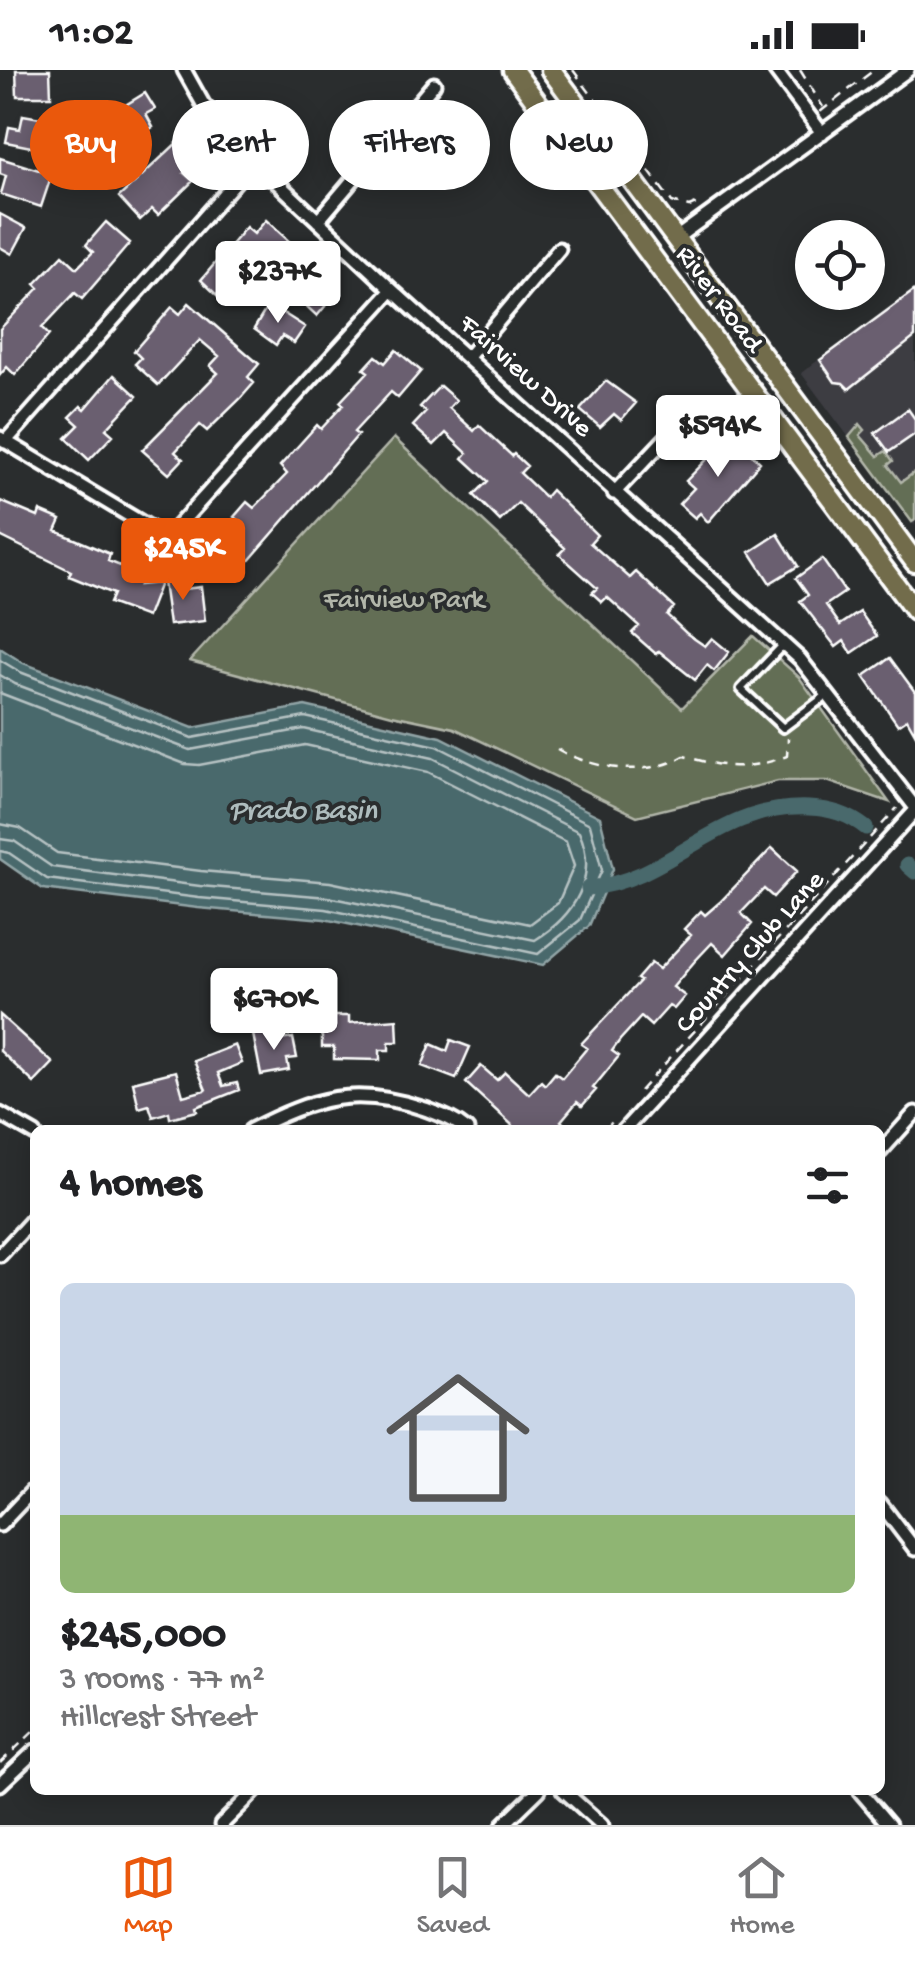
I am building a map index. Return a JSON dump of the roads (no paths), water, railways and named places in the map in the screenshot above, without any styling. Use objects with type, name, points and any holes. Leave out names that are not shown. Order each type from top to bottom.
[{"type":"main road","name":"River Road","points":[[513,70],[915,611]]},
{"type":"main road","name":"River Road","points":[[550,70],[915,562]]},
{"type":"street","name":"Fairview Drive","points":[[184,70],[201,100]]},
{"type":"street","points":[[775,70],[822,133]]},
{"type":"street","points":[[675,239],[908,70]]},
{"type":"street","points":[[318,221],[434,84]]},
{"type":"street","points":[[228,190],[2,440],[167,538],[392,290]]},
{"type":"street","name":"Fairview Drive","points":[[285,190],[800,659],[912,805]]},
{"type":"street","points":[[468,358],[559,249]]},
{"type":"street","points":[[614,493],[687,416]]},
{"type":"street","name":"Country Club Lane","points":[[628,1125],[912,805]]},
{"type":"street","points":[[261,1125],[297,1107],[346,1095],[402,1102],[462,1125]]},
{"type":"street","points":[[885,1146],[915,1112]]},
{"type":"street","points":[[0,1114],[30,1131]]},
{"type":"street","points":[[0,1255],[30,1222]]},
{"type":"street","points":[[0,1525],[30,1493]]},
{"type":"street","points":[[885,1510],[915,1549]]},
{"type":"street","points":[[0,1784],[30,1756]]},
{"type":"street","points":[[221,1825],[251,1795]]},
{"type":"street","points":[[504,1825],[534,1795]]},
{"type":"street","points":[[569,1795],[602,1825]]},
{"type":"street","points":[[864,1795],[890,1825]]},
{"type":"lane","points":[[784,644],[741,690],[783,728],[827,695]]},
{"type":"water","name":"Prado Basin","points":[[0,648],[23,663],[193,728],[305,706],[441,737],[600,817],[613,869],[589,926],[543,965],[324,919],[43,889],[0,859]]},
{"type":"waterway","points":[[588,888],[645,872],[720,829],[776,810],[825,810],[866,828]]},
{"type":"waterway","points":[[907,865],[915,872]]},
{"type":"park label","name":"Fairview Park","points":[[404,601]]}]
